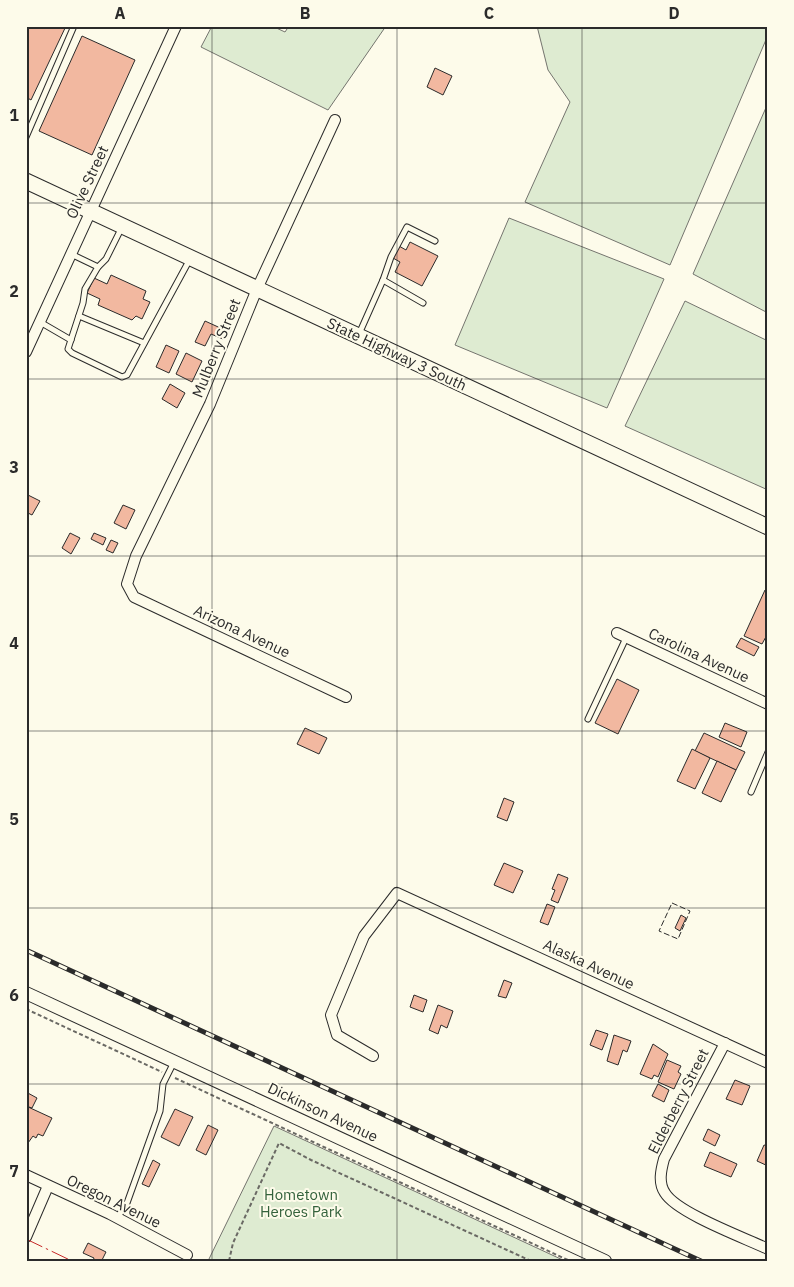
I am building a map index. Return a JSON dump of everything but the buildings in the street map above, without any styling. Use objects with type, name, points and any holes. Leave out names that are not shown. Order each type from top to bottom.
[{"type":"main road","name":"State Highway 3 South","points":[[26,181],[768,527]]},
{"type":"street","name":"Olive Street","points":[[26,352],[176,26]]},
{"type":"street","name":"Mulberry Street","points":[[129,588],[127,584],[136,556],[210,404],[257,289],[334,120]]},
{"type":"street","name":"Arizona Avenue","points":[[129,588],[134,598],[346,697]]},
{"type":"street","name":"Carolina Avenue","points":[[621,636],[768,704]]},
{"type":"street","name":"Alaska Avenue","points":[[373,1056],[337,1035],[331,1015],[364,936],[397,893],[768,1063]]},
{"type":"street","name":"Dickinson Avenue","points":[[26,993],[605,1261]]},
{"type":"street","name":"Elderberry Street","points":[[726,1043],[668,1151],[660,1174],[664,1192],[675,1205],[768,1249]]},
{"type":"street","name":"Oregon Avenue","points":[[26,1176],[117,1218],[187,1255]]},
{"type":"street","points":[[26,1237],[48,1186]]},
{"type":"lane","points":[[26,137],[29,122],[74,26]]},
{"type":"lane","points":[[122,226],[106,260],[98,267],[85,288],[79,316],[68,349],[72,353],[122,377],[128,375],[190,258]]},
{"type":"lane","points":[[358,336],[383,280],[390,257],[407,228],[435,241]]},
{"type":"lane","points":[[71,254],[98,267]]},
{"type":"lane","points":[[383,280],[423,303]]},
{"type":"lane","points":[[79,316],[144,343]]},
{"type":"lane","points":[[40,322],[70,340]]},
{"type":"lane","points":[[588,719],[621,636]]},
{"type":"lane","points":[[751,792],[768,752]]},
{"type":"lane","points":[[117,1218],[127,1203],[160,1111],[163,1084],[174,1061]]},
{"type":"path","points":[[26,1009],[570,1261]]},
{"type":"path","points":[[230,1261],[239,1229],[279,1143],[311,1160],[531,1261]]},
{"type":"green space","points":[[212,26],[272,26],[285,32],[289,26],[386,26],[328,110],[201,47]]},
{"type":"green space","points":[[537,26],[768,26],[768,35],[670,265],[525,202],[570,102],[548,70]]},
{"type":"green space","points":[[768,103],[768,313],[693,274]]},
{"type":"green space","points":[[509,218],[664,279],[607,408],[455,345]]},
{"type":"green space","points":[[685,301],[768,341],[768,490],[625,426]]},
{"type":"green space","name":"Hometown Heroes Park","points":[[274,1126],[565,1261],[208,1261]]},
{"type":"railway","points":[[26,950],[701,1261]]},
{"type":"fence","points":[[672,903],[690,911],[678,939],[659,931],[672,903]]},
{"type":"power","points":[[26,1239],[72,1261]]}]
